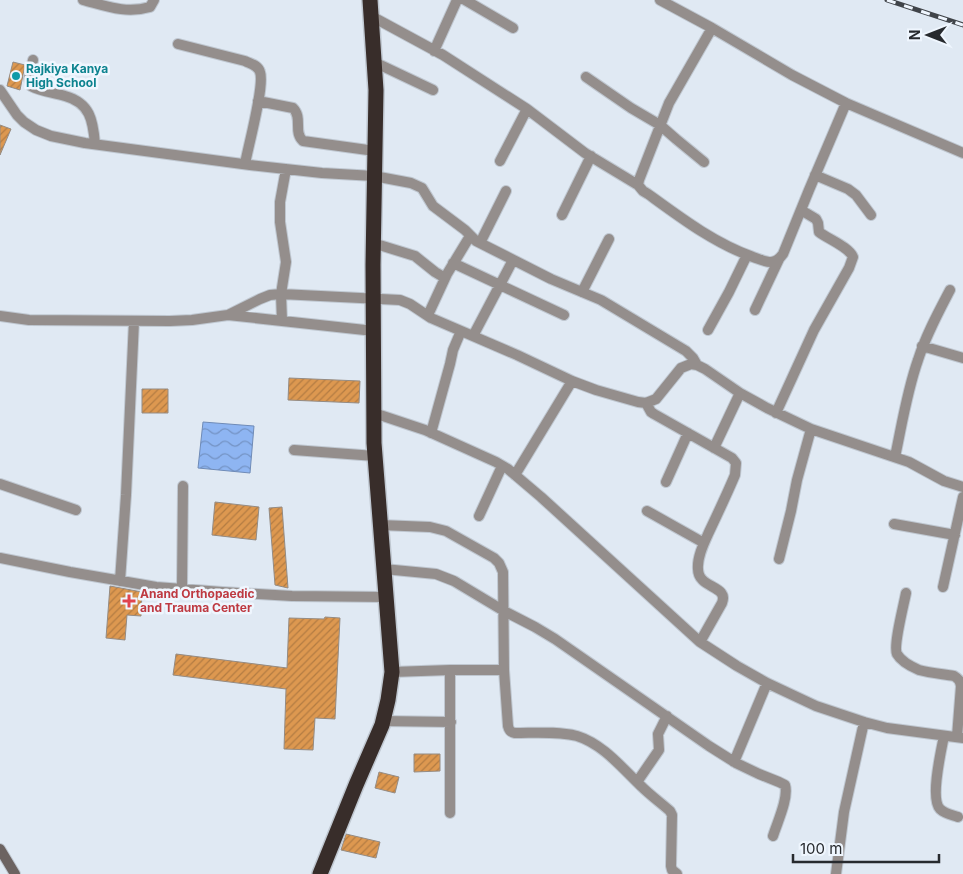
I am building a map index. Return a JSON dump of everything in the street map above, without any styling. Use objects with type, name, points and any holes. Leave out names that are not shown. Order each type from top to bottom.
[{"type":"highway","points":[[320,874],[383,720],[392,672],[375,456],[373,244],[376,90],[370,0]]},
{"type":"street","points":[[83,0],[127,11],[142,10],[150,7],[154,0]]},
{"type":"street","points":[[434,51],[457,0]]},
{"type":"street","points":[[465,0],[513,28]]},
{"type":"street","points":[[660,0],[792,75],[846,102],[963,153]]},
{"type":"street","points":[[371,16],[434,51],[527,109],[591,156],[638,185],[643,191],[707,236],[747,255],[769,262],[779,259]]},
{"type":"street","points":[[638,185],[669,103],[712,28]]},
{"type":"street","points":[[178,44],[245,61],[259,69],[261,82],[245,164]]},
{"type":"street","points":[[33,60],[29,78],[31,86],[38,90],[65,96],[83,105],[87,109],[94,127],[95,144]]},
{"type":"street","points":[[374,62],[433,90]]},
{"type":"street","points":[[586,77],[631,108],[660,124],[704,162]]},
{"type":"street","points":[[0,90],[17,116],[36,130],[50,136],[95,144],[245,164],[402,180],[422,188],[433,206],[480,243],[551,279],[611,305],[686,351],[698,365]]},
{"type":"street","points":[[258,101],[294,108],[298,116],[298,132],[303,141],[375,151]]},
{"type":"street","points":[[755,310],[783,254],[846,102]]},
{"type":"street","points":[[500,162],[527,109]]},
{"type":"street","points":[[562,215],[591,156]]},
{"type":"street","points":[[282,321],[281,294],[286,262],[280,222],[280,202],[286,169]]},
{"type":"street","points":[[815,175],[848,189],[856,195],[870,215]]},
{"type":"street","points":[[480,243],[506,191]]},
{"type":"street","points":[[776,412],[814,330],[853,258],[851,253],[819,232],[816,219],[801,210]]},
{"type":"street","points":[[428,315],[445,278],[470,236]]},
{"type":"street","points":[[582,292],[609,239]]},
{"type":"street","points":[[373,244],[414,256],[445,278]]},
{"type":"street","points":[[708,330],[730,292],[747,255]]},
{"type":"street","points":[[473,336],[512,260]]},
{"type":"street","points":[[453,263],[564,315]]},
{"type":"street","points":[[895,457],[911,381],[922,346],[950,290]]},
{"type":"street","points":[[228,315],[270,295],[281,294],[400,300],[461,331],[572,381],[605,393],[646,403],[656,399],[681,368],[691,364],[698,365],[740,393],[811,429],[909,462],[944,482],[963,487]]},
{"type":"street","points":[[0,316],[29,320],[134,321],[192,320],[228,315],[374,331]]},
{"type":"street","points":[[120,581],[134,321]]},
{"type":"street","points":[[431,433],[451,356],[461,331]]},
{"type":"street","points":[[922,346],[963,358]]},
{"type":"street","points":[[516,475],[572,381]]},
{"type":"street","points":[[714,448],[740,393]]},
{"type":"street","points":[[646,403],[651,412],[735,460],[736,467],[731,486],[704,543],[698,562],[700,578],[724,595],[724,599],[700,642]]},
{"type":"street","points":[[374,413],[431,433],[502,466],[516,475],[700,642],[767,683],[816,706],[864,722],[887,728],[960,737],[961,686],[958,678],[916,668],[897,654],[897,638],[906,593]]},
{"type":"street","points":[[779,559],[811,429]]},
{"type":"street","points":[[666,482],[688,433]]},
{"type":"street","points":[[294,450],[375,456]]},
{"type":"street","points":[[479,516],[502,466]]},
{"type":"street","points":[[0,484],[76,510]]},
{"type":"street","points":[[182,589],[183,486]]},
{"type":"street","points":[[943,587],[963,496]]},
{"type":"street","points":[[647,512],[704,543]]},
{"type":"street","points":[[894,524],[954,535]]},
{"type":"street","points":[[380,525],[438,528],[460,538],[494,558],[499,563],[503,572],[504,670],[508,726],[511,732],[571,735],[582,738],[596,745],[621,766],[670,811],[673,823],[671,866],[676,874]]},
{"type":"street","points":[[0,558],[156,587],[292,596],[386,598]]},
{"type":"street","points":[[384,569],[436,574],[454,581],[555,639],[734,762],[784,785],[786,790],[785,798],[773,836]]},
{"type":"street","points":[[450,670],[450,813]]},
{"type":"street","points":[[392,672],[504,670]]},
{"type":"street","points":[[734,762],[767,683]]},
{"type":"street","points":[[637,782],[659,750],[658,734],[667,716]]},
{"type":"street","points":[[383,720],[451,722]]},
{"type":"street","points":[[836,874],[844,812],[864,722]]},
{"type":"street","points":[[944,736],[936,782],[936,802],[942,811],[958,817]]},
{"type":"street","points":[[0,849],[15,874]]},
{"type":"water","points":[[203,422],[254,426],[250,473],[198,468]]},
{"type":"building","name":"Rajkiya Kanya High School","points":[[13,62],[25,65],[20,90],[7,86]]},
{"type":"building","points":[[0,125],[11,129],[0,155]]},
{"type":"building","points":[[289,378],[360,381],[359,403],[288,400]]},
{"type":"building","points":[[142,389],[168,389],[168,413],[142,413]]},
{"type":"building","points":[[215,502],[259,507],[256,540],[212,535]]},
{"type":"building","points":[[282,507],[288,588],[275,585],[269,508]]},
{"type":"building","points":[[110,586],[142,592],[141,616],[127,615],[125,640],[106,638]]},
{"type":"building","points":[[325,617],[340,618],[335,719],[315,718],[313,750],[284,749],[286,689],[173,675],[176,654],[287,668],[289,618],[324,619]]},
{"type":"building","points":[[414,754],[440,754],[440,771],[414,772]]},
{"type":"building","points":[[379,772],[399,777],[395,793],[375,788]]},
{"type":"building","points":[[346,834],[380,842],[376,858],[341,850]]},
{"type":"railway","points":[[887,0],[963,25]]},
{"type":"place","name":"Rajkiya Kanya High School","points":[[16,76]]},
{"type":"place","name":"Anand Orthopaedic and Trauma Center","points":[[129,601]]}]
